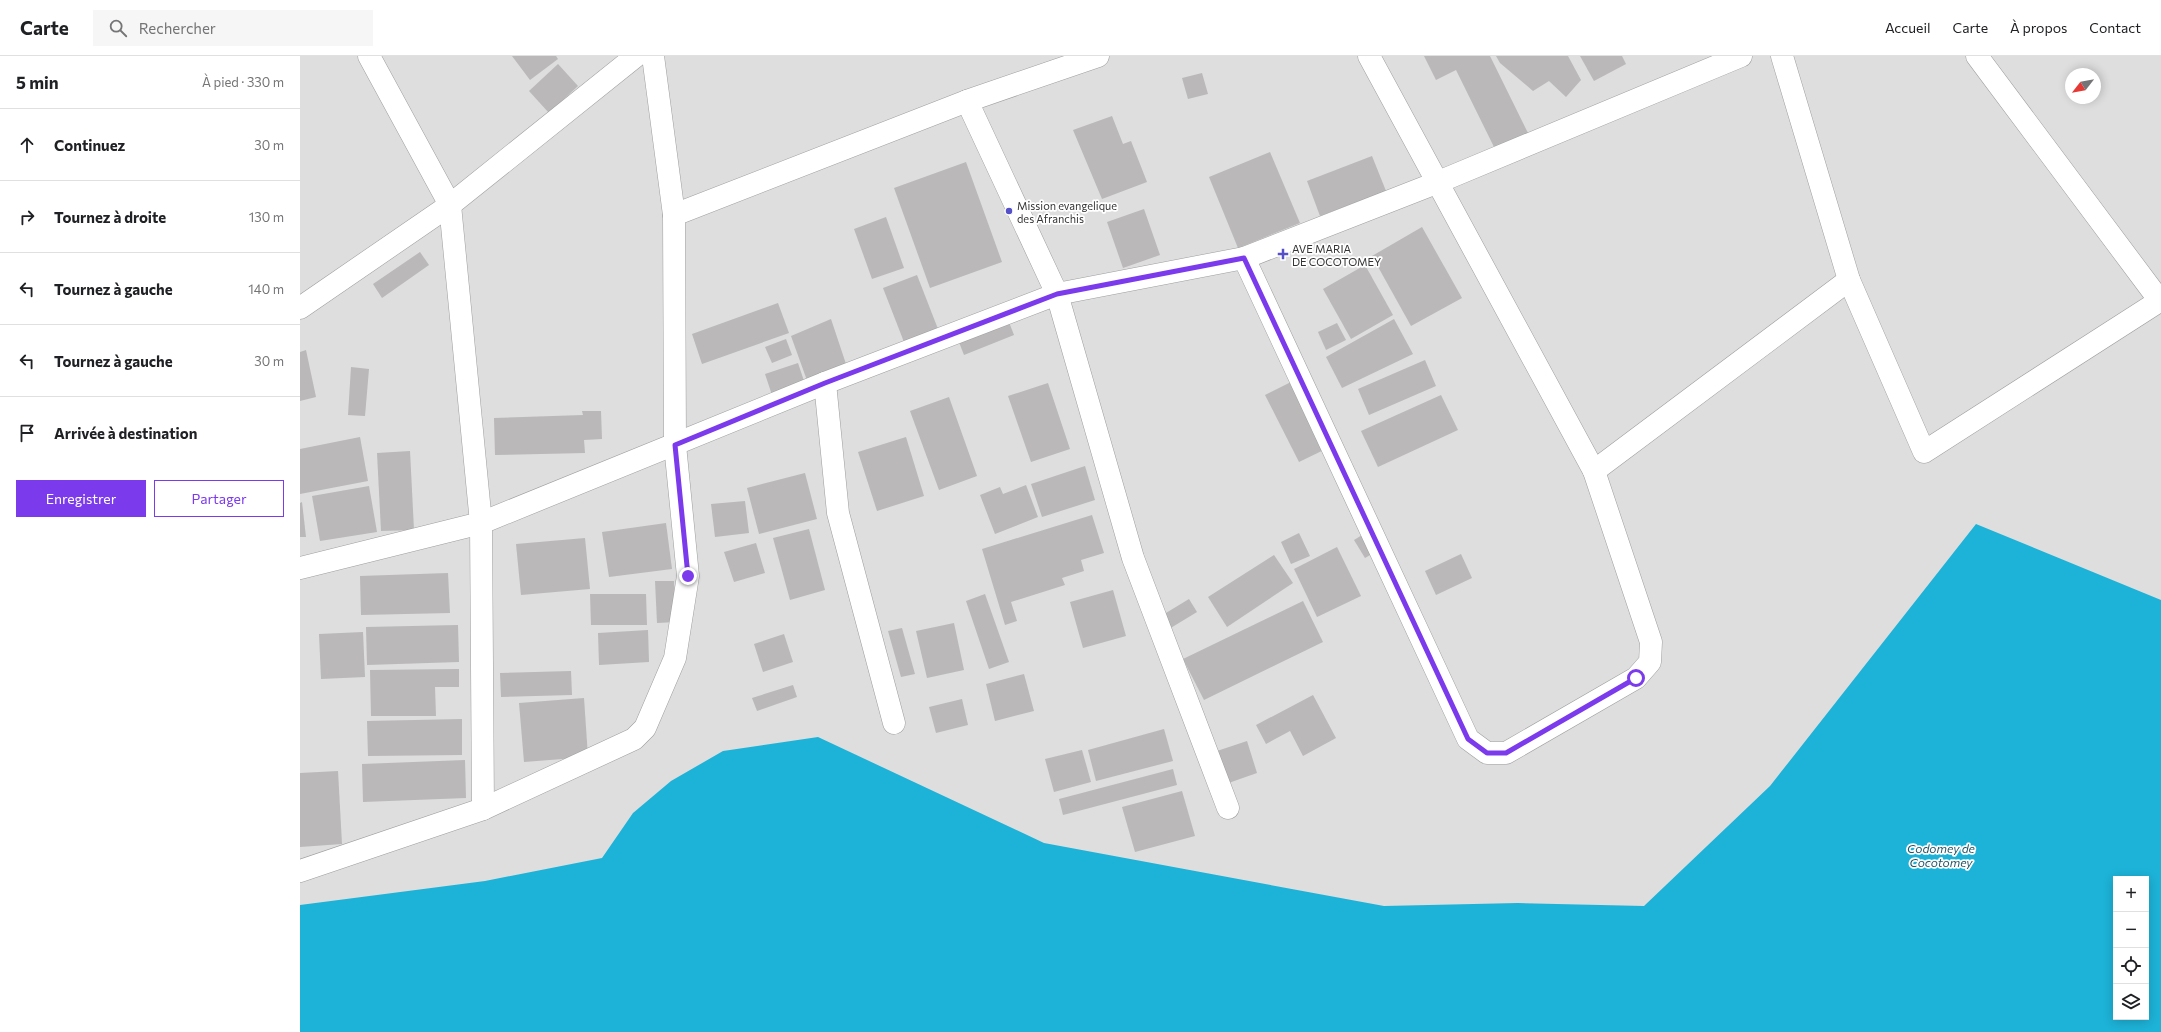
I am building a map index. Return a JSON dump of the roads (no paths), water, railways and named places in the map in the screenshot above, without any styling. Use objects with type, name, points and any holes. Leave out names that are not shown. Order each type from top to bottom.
[{"type":"street","points":[[369,56],[450,205],[481,523],[483,809]]},
{"type":"street","points":[[300,308],[450,205],[636,56]]},
{"type":"street","points":[[300,871],[483,809],[634,739],[645,728],[676,658],[688,576],[675,445],[674,215],[653,56]]},
{"type":"street","points":[[674,215],[968,101],[1098,56]]},
{"type":"street","points":[[1244,258],[1468,739],[1487,753],[1506,753],[1636,678],[1650,662],[1651,642],[1594,471],[1436,183],[1369,56]]},
{"type":"street","points":[[300,568],[481,523],[825,383],[1057,294],[1244,258],[1436,183],[1741,56]]},
{"type":"street","points":[[1782,56],[1849,280],[1924,452],[2160,301],[1977,56]]},
{"type":"street","points":[[968,101],[1057,294],[1133,558],[1228,808]]},
{"type":"street","points":[[1594,471],[1849,280]]},
{"type":"street","points":[[825,383],[838,512],[894,723]]},
{"type":"water","name":"Codomey de Cocotomey","points":[[1976,524],[2161,600],[2161,1032],[300,1032],[300,905],[485,881],[602,858],[633,813],[671,781],[723,751],[818,737],[1044,843],[1384,906],[1518,903],[1644,906],[1770,786]]},
{"type":"place","name":"Mission evangelique des Afranchis","points":[[1009,211]]},
{"type":"place","name":"AVE MARIA DE COCOTOMEY","points":[[1283,254]]}]
